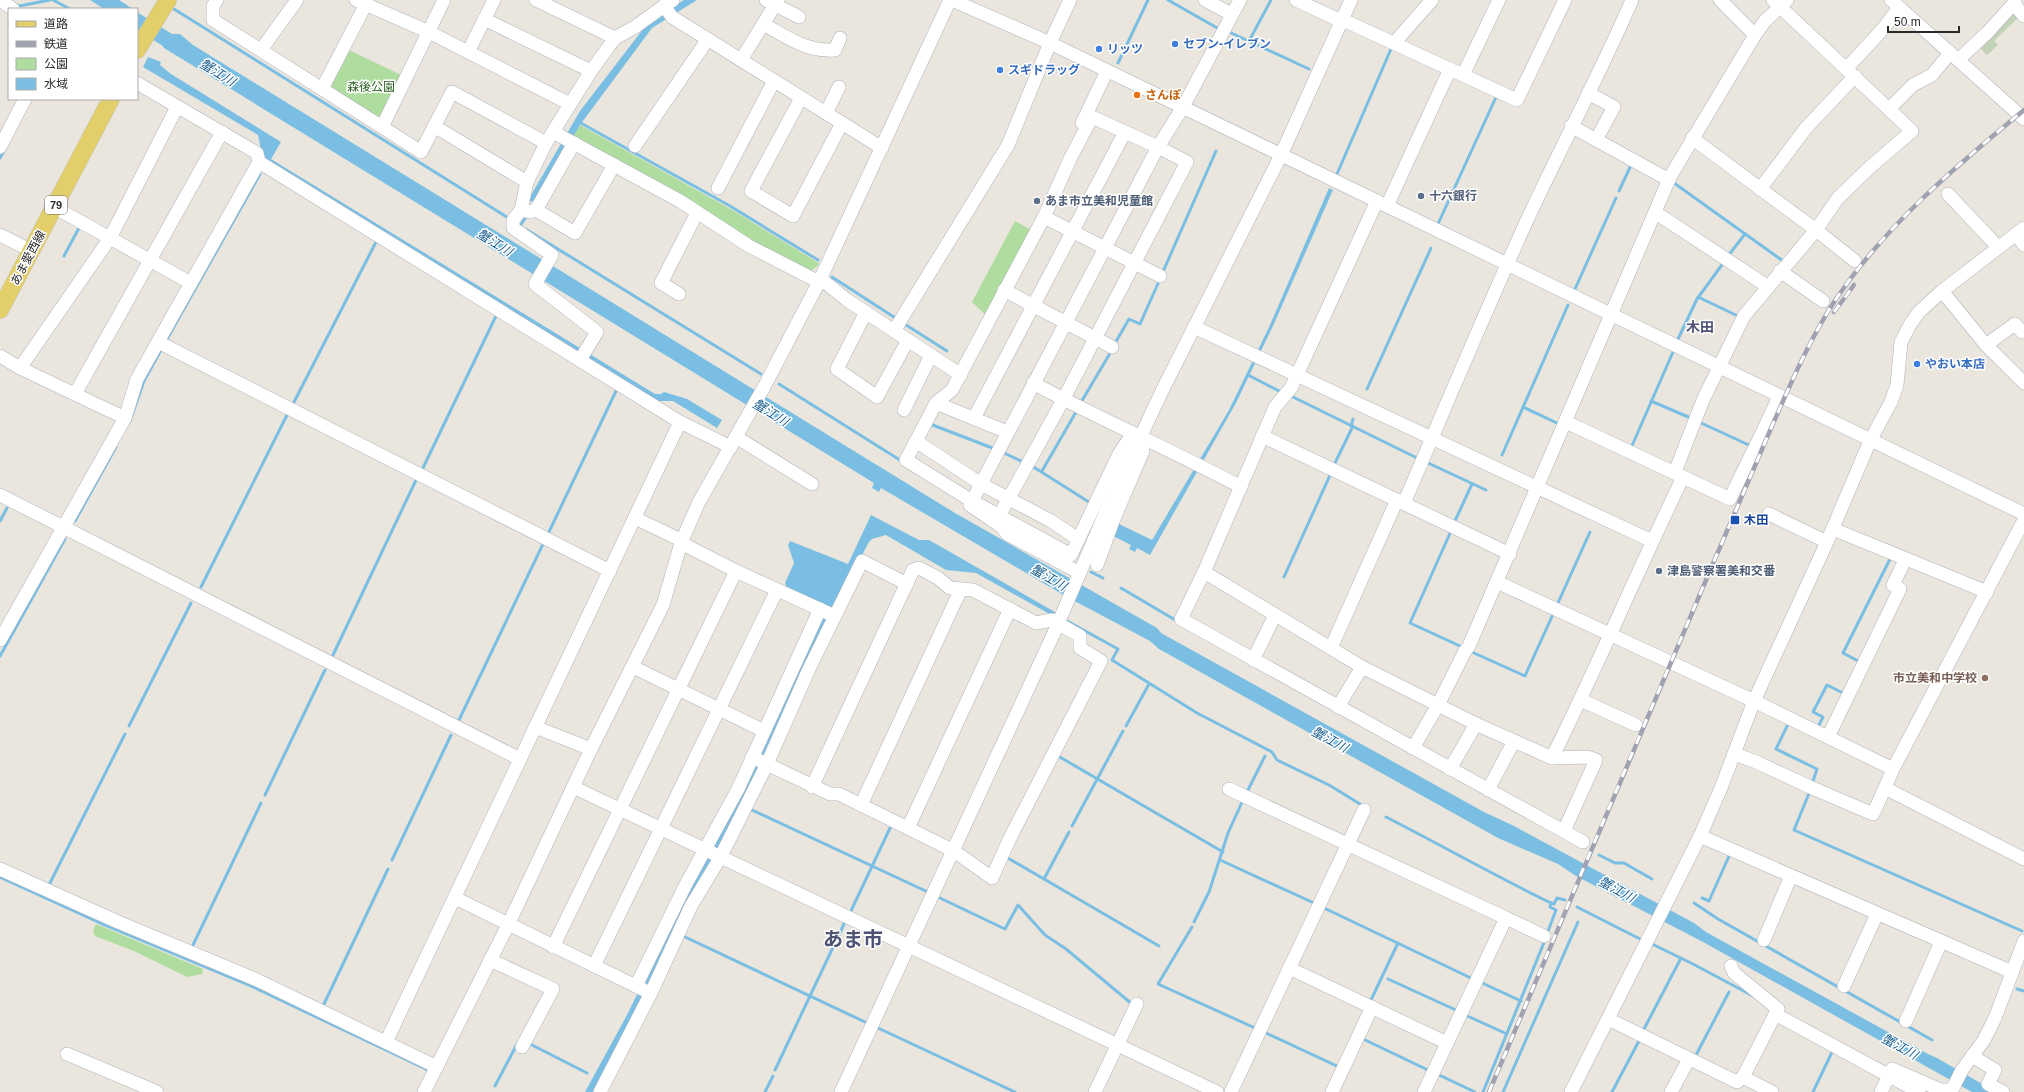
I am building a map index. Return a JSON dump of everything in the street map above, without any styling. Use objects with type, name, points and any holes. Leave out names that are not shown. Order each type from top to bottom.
[{"type":"main road","points":[[139,40],[154,9],[168,0]]},
{"type":"main road","name":"あま愛西線","points":[[0,288],[98,100]]},
{"type":"main road","name":"あま愛西線","points":[[0,310],[110,100]]},
{"type":"street","points":[[0,0],[12,8]]},
{"type":"street","points":[[217,0],[214,6],[213,20],[421,152],[452,92],[561,139],[614,165],[680,201],[749,246],[820,281],[866,312],[898,325],[908,340],[961,375]]},
{"type":"street","points":[[261,50],[297,0]]},
{"type":"street","points":[[382,127],[444,0]]},
{"type":"street","points":[[468,52],[494,0]]},
{"type":"street","points":[[424,1092],[508,925],[591,750],[663,605],[682,542],[699,502],[750,413],[820,281],[951,0],[1050,42],[1870,441],[2024,514]]},
{"type":"street","points":[[898,325],[1008,145],[1050,42],[1070,0]]},
{"type":"street","points":[[1205,0],[1231,14]]},
{"type":"street","points":[[1079,575],[1008,534],[1002,526],[970,505],[1064,322],[1158,147],[1183,107],[1231,14],[1240,0]]},
{"type":"street","points":[[1296,0],[1394,43],[1517,100],[1565,0]]},
{"type":"street","points":[[841,1092],[954,851],[1067,604],[1114,492],[1194,327],[1281,155],[1351,0]]},
{"type":"street","points":[[1394,43],[1432,0]]},
{"type":"street","points":[[1463,75],[1499,0]]},
{"type":"street","points":[[1331,648],[1432,438],[1507,264],[1571,126],[1609,52],[1632,0]]},
{"type":"street","points":[[1720,0],[1755,35]]},
{"type":"street","points":[[322,89],[361,2],[429,32],[570,104]]},
{"type":"street","points":[[544,2],[615,38]]},
{"type":"street","points":[[741,60],[763,24],[773,2],[799,17]]},
{"type":"street","points":[[1413,748],[1438,705],[1465,651],[1469,646],[1510,554],[1669,180],[1692,138],[1755,35],[1780,2],[1912,131],[1869,168],[1838,198],[1816,230],[1767,286],[1744,316],[1718,366],[1679,475],[1652,541],[1581,700],[1552,758]]},
{"type":"street","points":[[1889,109],[1913,85],[1935,72],[1988,32],[2015,2],[2024,16]]},
{"type":"street","points":[[1760,189],[1882,30],[1898,4],[2024,118]]},
{"type":"street","points":[[536,210],[561,139],[570,104],[591,71],[615,38],[669,8],[708,39],[882,148]]},
{"type":"street","points":[[484,19],[591,71]]},
{"type":"street","points":[[763,24],[804,47],[814,50],[835,50],[840,38]]},
{"type":"street","points":[[635,146],[708,39]]},
{"type":"street","points":[[1450,69],[1291,388],[1275,407],[1204,572],[1181,619],[1583,842]]},
{"type":"street","points":[[1054,175],[1087,114],[1107,71]]},
{"type":"street","points":[[718,188],[774,81]]},
{"type":"street","points":[[0,640],[125,418],[137,379],[259,162],[257,152],[138,84]]},
{"type":"street","points":[[826,113],[839,86]]},
{"type":"street","points":[[1588,93],[1614,107],[1596,140]]},
{"type":"street","points":[[801,98],[751,192],[794,216],[842,123]]},
{"type":"street","points":[[0,147],[24,100]]},
{"type":"street","points":[[20,368],[110,238],[177,107]]},
{"type":"street","points":[[999,516],[1063,400],[1187,162],[1092,117],[1071,157],[1044,217],[1004,290],[961,375],[952,390],[936,403],[906,460],[972,501],[999,516],[1071,555],[1119,454],[1140,437]]},
{"type":"street","points":[[434,126],[527,182]]},
{"type":"street","points":[[1571,126],[1669,180]]},
{"type":"street","points":[[75,394],[222,132]]},
{"type":"street","points":[[974,418],[1125,132]]},
{"type":"street","points":[[1692,138],[1816,230],[1855,261]]},
{"type":"street","points":[[561,139],[527,182],[521,210],[513,220],[513,228],[552,255],[535,284],[597,332],[582,356]]},
{"type":"street","points":[[259,162],[582,356],[680,422],[734,442],[812,484]]},
{"type":"street","points":[[521,210],[530,212],[536,210],[575,233],[614,165]]},
{"type":"street","points":[[1948,194],[1998,247]]},
{"type":"street","points":[[54,208],[191,283]]},
{"type":"street","points":[[679,294],[661,283],[697,213]]},
{"type":"street","points":[[1656,213],[1767,286]]},
{"type":"street","points":[[1044,217],[1160,276]]},
{"type":"street","points":[[1573,1089],[1700,836],[1754,701],[1833,529],[1870,441],[1892,402],[1897,385],[1901,342],[1910,323],[1919,312],[1942,291],[2020,231],[2024,245]]},
{"type":"street","points":[[0,235],[22,246]]},
{"type":"street","points":[[1780,272],[1823,301]]},
{"type":"street","points":[[1004,290],[1112,347]]},
{"type":"street","points":[[1942,291],[1986,345],[2024,383]]},
{"type":"street","points":[[866,312],[836,369],[877,397],[908,340]]},
{"type":"street","points":[[1986,345],[2015,324],[2022,332],[2024,331]]},
{"type":"street","points":[[1194,327],[1652,541]]},
{"type":"street","points":[[158,342],[610,571]]},
{"type":"street","points":[[904,410],[931,355]]},
{"type":"street","points":[[0,356],[20,368],[125,418]]},
{"type":"street","points":[[1033,383],[1063,400],[1199,464],[1241,486]]},
{"type":"street","points":[[1566,422],[1730,499],[1753,448],[1762,436],[1779,396]]},
{"type":"street","points":[[936,403],[1007,432]]},
{"type":"street","points":[[386,1042],[680,422]]},
{"type":"street","points":[[1262,436],[1510,554]]},
{"type":"street","points":[[1097,565],[1140,437]]},
{"type":"street","points":[[916,441],[981,484],[1051,521],[1078,539]]},
{"type":"street","points":[[0,495],[64,526],[520,759]]},
{"type":"street","points":[[1769,514],[1827,542]]},
{"type":"street","points":[[635,518],[736,571],[827,612]]},
{"type":"street","points":[[1734,754],[1754,761],[1873,814],[1893,769],[2024,520]]},
{"type":"street","points":[[1833,529],[1905,560],[1987,592]]},
{"type":"street","points":[[1828,737],[1900,589],[1893,585],[1905,560]]},
{"type":"street","points":[[760,760],[764,731],[827,612],[862,561],[907,584]]},
{"type":"street","points":[[812,786],[913,570],[920,568],[938,578],[950,588],[973,590],[1036,623],[1052,620]]},
{"type":"street","points":[[553,946],[736,571]]},
{"type":"street","points":[[1204,572],[1362,667],[1476,724],[1552,758],[1587,757],[1596,760],[1564,831]]},
{"type":"street","points":[[1497,582],[1754,701],[1893,769]]},
{"type":"street","points":[[861,805],[961,589]]},
{"type":"street","points":[[594,966],[777,590]]},
{"type":"street","points":[[908,828],[1010,610]]},
{"type":"street","points":[[600,1092],[643,990],[712,854],[738,788],[760,760],[827,612]]},
{"type":"street","points":[[1253,660],[1275,615]]},
{"type":"street","points":[[760,760],[830,794],[839,794],[954,851],[992,878],[1009,840],[1101,661],[1080,648],[1080,636],[1064,627]]},
{"type":"street","points":[[633,667],[764,731]]},
{"type":"street","points":[[1338,707],[1362,667]]},
{"type":"street","points":[[1581,700],[1636,725]]},
{"type":"street","points":[[1450,769],[1476,724]]},
{"type":"street","points":[[535,727],[591,750]]},
{"type":"street","points":[[1488,790],[1514,741]]},
{"type":"street","points":[[574,787],[712,854],[1217,1092]]},
{"type":"street","points":[[1885,788],[2024,859]]},
{"type":"street","points":[[1229,789],[1544,936]]},
{"type":"street","points":[[1231,1092],[1364,810]]},
{"type":"street","points":[[1700,836],[2012,972]]},
{"type":"street","points":[[0,869],[118,922],[257,980],[437,1067]]},
{"type":"street","points":[[1764,940],[1791,876]]},
{"type":"street","points":[[454,898],[643,990]]},
{"type":"street","points":[[1844,986],[1877,914]]},
{"type":"street","points":[[1424,1092],[1506,918]]},
{"type":"street","points":[[1881,1092],[1892,1069],[1941,1090],[1952,1090],[1962,1070],[1984,1040],[1995,1018],[2024,941]]},
{"type":"street","points":[[1906,1021],[1941,942]]},
{"type":"street","points":[[490,960],[553,989],[522,1047]]},
{"type":"street","points":[[1731,966],[1734,973],[1778,1008],[1738,1084]]},
{"type":"street","points":[[1289,968],[1447,1043]]},
{"type":"street","points":[[1095,1092],[1136,1004]]},
{"type":"street","points":[[1332,1092],[1372,1007]]},
{"type":"street","points":[[1775,1014],[1919,1092]]},
{"type":"street","points":[[1608,1019],[1738,1084],[1772,1092]]},
{"type":"street","points":[[67,1054],[157,1092]]},
{"type":"street","points":[[1972,1056],[1995,1070],[1988,1084],[2003,1092]]},
{"type":"street","points":[[1671,1092],[1689,1059]]},
{"type":"green space","points":[[2014,7],[2021,15],[1994,41],[1998,45],[1987,55],[1977,45]]},
{"type":"green space","name":"森後公園","points":[[347,49],[403,76],[383,116],[377,119],[329,89]]},
{"type":"green space","points":[[580,125],[734,211],[820,264],[808,273],[572,137]]},
{"type":"green space","points":[[1015,221],[1033,231],[989,318],[972,302]]},
{"type":"green space","points":[[96,924],[203,969],[202,974],[187,977],[134,951],[95,936],[93,931]]},
{"type":"water","points":[[90,0],[119,0],[131,8],[102,8]]},
{"type":"water","points":[[684,0],[697,0],[652,28],[580,125],[535,201],[527,202],[580,111],[647,24]]},
{"type":"water","name":"蟹江川","points":[[138,13],[172,34],[180,34],[193,45],[955,513],[1157,628],[1161,633],[1484,812],[1514,826],[1694,923],[1706,932],[1937,1058],[1996,1092],[1972,1092],[1703,942],[1576,876],[1558,864],[1498,838],[1159,649],[1150,641],[1067,597],[881,488],[879,492],[872,488],[874,483],[138,31]]},
{"type":"water","points":[[148,57],[161,62],[160,65],[171,74],[281,142],[271,159],[655,394],[661,394],[664,392],[687,399],[722,420],[717,428],[673,401],[654,401],[263,160],[258,135],[143,67]]},
{"type":"water","points":[[1329,188],[1333,190],[1273,326],[1236,403],[1150,555],[1137,548],[1135,552],[1129,549],[1131,545],[1111,535],[1117,523],[1152,540],[1229,410],[1270,325]]},
{"type":"water","points":[[871,515],[919,540],[929,540],[1055,612],[1053,616],[976,573],[946,570],[886,535],[872,539],[869,542],[833,610],[765,759],[595,1092],[585,1092],[627,1015],[825,608],[788,592],[785,583],[794,563],[788,545],[790,541],[848,564]]},
{"type":"waterway","points":[[17,5],[19,6],[50,0]]},
{"type":"waterway","points":[[53,0],[68,8]]},
{"type":"waterway","points":[[1118,63],[1148,0]]},
{"type":"waterway","points":[[1168,0],[1219,29]]},
{"type":"waterway","points":[[1249,41],[1271,0]]},
{"type":"waterway","points":[[174,9],[510,219]]},
{"type":"waterway","points":[[1227,31],[1309,69]]},
{"type":"waterway","points":[[1337,174],[1391,49]]},
{"type":"waterway","points":[[1438,224],[1497,95]]},
{"type":"waterway","points":[[579,122],[730,206],[818,260]]},
{"type":"waterway","points":[[0,158],[5,149]]},
{"type":"waterway","points":[[1162,274],[1216,151]]},
{"type":"waterway","points":[[1619,191],[1632,163]]},
{"type":"waterway","points":[[167,339],[260,174]]},
{"type":"waterway","points":[[1674,183],[1783,261]]},
{"type":"waterway","points":[[1575,289],[1616,198]]},
{"type":"waterway","points":[[520,226],[528,214]]},
{"type":"waterway","points":[[64,256],[80,226]]},
{"type":"waterway","points":[[527,230],[761,374]]},
{"type":"waterway","points":[[1728,256],[1745,234]]},
{"type":"waterway","points":[[293,404],[376,242]]},
{"type":"waterway","points":[[1367,389],[1431,248]]},
{"type":"waterway","points":[[1678,339],[1697,299],[1724,262]]},
{"type":"waterway","points":[[832,277],[897,319]]},
{"type":"waterway","points":[[1114,345],[1129,319],[1140,324],[1160,279]]},
{"type":"waterway","points":[[1698,297],[1740,317]]},
{"type":"waterway","points":[[1502,455],[1568,305]]},
{"type":"waterway","points":[[422,470],[496,316]]},
{"type":"waterway","points":[[903,323],[947,351]]},
{"type":"waterway","points":[[130,421],[144,381],[161,350]]},
{"type":"waterway","points":[[1080,404],[1112,350]]},
{"type":"waterway","points":[[1631,448],[1673,352]]},
{"type":"waterway","points":[[1248,375],[1281,392]]},
{"type":"waterway","points":[[779,384],[903,462]]},
{"type":"waterway","points":[[548,534],[616,391]]},
{"type":"waterway","points":[[1291,396],[1417,458]]},
{"type":"waterway","points":[[1651,401],[1693,419]]},
{"type":"waterway","points":[[1523,407],[1559,424]]},
{"type":"waterway","points":[[1042,471],[1076,412]]},
{"type":"waterway","points":[[201,587],[288,413]]},
{"type":"waterway","points":[[1351,426],[1353,419]]},
{"type":"waterway","points":[[1699,422],[1751,446]]},
{"type":"waterway","points":[[930,424],[995,449]]},
{"type":"waterway","points":[[1334,465],[1353,426]]},
{"type":"waterway","points":[[75,521],[116,447]]},
{"type":"waterway","points":[[1002,452],[1025,463]]},
{"type":"waterway","points":[[1426,462],[1486,490]]},
{"type":"waterway","points":[[1032,466],[1092,504]]},
{"type":"waterway","points":[[1284,577],[1331,473]]},
{"type":"waterway","points":[[333,655],[417,478]]},
{"type":"waterway","points":[[1454,523],[1472,484]]},
{"type":"waterway","points":[[0,521],[7,508]]},
{"type":"waterway","points":[[1451,531],[1410,623],[1460,646]]},
{"type":"waterway","points":[[1557,605],[1590,532]]},
{"type":"waterway","points":[[0,656],[65,539]]},
{"type":"waterway","points":[[459,720],[543,544]]},
{"type":"waterway","points":[[1860,662],[1843,653],[1891,557]]},
{"type":"waterway","points":[[1091,572],[1103,578]]},
{"type":"waterway","points":[[1121,588],[1177,621]]},
{"type":"waterway","points":[[129,726],[191,603]]},
{"type":"waterway","points":[[1474,653],[1525,676],[1554,612]]},
{"type":"waterway","points":[[1067,621],[1118,649],[1112,660],[1197,713],[1272,752],[1277,760],[1329,785],[1360,804]]},
{"type":"waterway","points":[[265,795],[325,670]]},
{"type":"waterway","points":[[1126,726],[1149,684]]},
{"type":"waterway","points":[[1818,727],[1823,717],[1813,712],[1827,685],[1845,694]]},
{"type":"waterway","points":[[1789,722],[1776,749],[1817,769],[1812,784]]},
{"type":"waterway","points":[[1072,826],[1123,731]]},
{"type":"waterway","points":[[50,883],[125,734]]},
{"type":"waterway","points":[[392,860],[451,735]]},
{"type":"waterway","points":[[1058,756],[1223,852]]},
{"type":"waterway","points":[[1246,794],[1265,756]]},
{"type":"waterway","points":[[1810,791],[1794,830],[2022,931]]},
{"type":"waterway","points":[[1194,922],[1209,892],[1228,833],[1243,800]]},
{"type":"waterway","points":[[193,945],[261,803]]},
{"type":"waterway","points":[[752,810],[930,893]]},
{"type":"waterway","points":[[1386,817],[1551,903],[1554,904],[1557,898],[1565,900]]},
{"type":"waterway","points":[[850,913],[891,826]]},
{"type":"waterway","points":[[1069,832],[1044,879],[1159,946]]},
{"type":"waterway","points":[[1702,898],[1709,901],[1731,854]]},
{"type":"waterway","points":[[1599,855],[1615,863],[1624,863],[1652,879]]},
{"type":"waterway","points":[[1006,857],[1044,879]]},
{"type":"waterway","points":[[1220,860],[1314,903]]},
{"type":"waterway","points":[[324,1004],[388,869]]},
{"type":"waterway","points":[[0,877],[98,922],[249,985],[428,1070]]},
{"type":"waterway","points":[[940,898],[1005,929],[1018,905],[1045,935],[1066,949],[1132,1004]]},
{"type":"waterway","points":[[1547,934],[1556,910],[1550,907],[1551,903]]},
{"type":"waterway","points":[[1694,903],[1718,919],[1932,1040]]},
{"type":"waterway","points":[[1577,907],[1642,940]]},
{"type":"waterway","points":[[1324,908],[1473,979]]},
{"type":"waterway","points":[[775,1070],[845,922]]},
{"type":"waterway","points":[[1503,1092],[1578,922]]},
{"type":"waterway","points":[[1192,927],[1158,984],[1255,1028]]},
{"type":"waterway","points":[[683,936],[865,1022]]},
{"type":"waterway","points":[[1483,1092],[1545,940]]},
{"type":"waterway","points":[[1370,1002],[1398,943]]},
{"type":"waterway","points":[[1652,944],[1753,996]]},
{"type":"waterway","points":[[1643,1031],[1681,958]]},
{"type":"waterway","points":[[1388,979],[1458,1011]]},
{"type":"waterway","points":[[1480,982],[1521,1001]]},
{"type":"waterway","points":[[2017,989],[2024,991]]},
{"type":"waterway","points":[[1695,1057],[1729,992]]},
{"type":"waterway","points":[[1465,1015],[1507,1034]]},
{"type":"waterway","points":[[878,1028],[1015,1092]]},
{"type":"waterway","points":[[1266,1033],[1339,1067]]},
{"type":"waterway","points":[[1361,1038],[1430,1071]]},
{"type":"waterway","points":[[1612,1092],[1640,1039]]},
{"type":"waterway","points":[[495,1086],[517,1044]]},
{"type":"waterway","points":[[530,1044],[587,1073]]},
{"type":"waterway","points":[[1813,1092],[1833,1050]]},
{"type":"waterway","points":[[1437,1074],[1475,1092]]},
{"type":"waterway","points":[[765,1092],[773,1076]]},
{"type":"railway","points":[[1489,1092],[1772,426],[1801,361],[1818,329],[1836,299],[1856,272],[1900,221],[1948,175],[2024,110]]},
{"type":"railway","points":[[1834,312],[1854,285]]},
{"type":"place","name":"セブン-イレブン","points":[[1175,44]]},
{"type":"place","name":"リッツ","points":[[1099,49]]},
{"type":"place","name":"スギドラッグ","points":[[1000,70]]},
{"type":"place","name":"さんぽ","points":[[1137,95]]},
{"type":"place","name":"十六銀行","points":[[1421,196]]},
{"type":"place","name":"あま市立美和児童館","points":[[1037,201]]},
{"type":"place","name":"やおい本店","points":[[1917,364]]},
{"type":"place","name":"木田","points":[[1735,520]]},
{"type":"place","name":"津島警察署美和交番","points":[[1659,571]]},
{"type":"place","name":"市立美和中学校","points":[[1985,678]]},
{"type":"district","name":"木田","points":[[1700,327]]},
{"type":"district","name":"あま市","points":[[853,939]]}]
